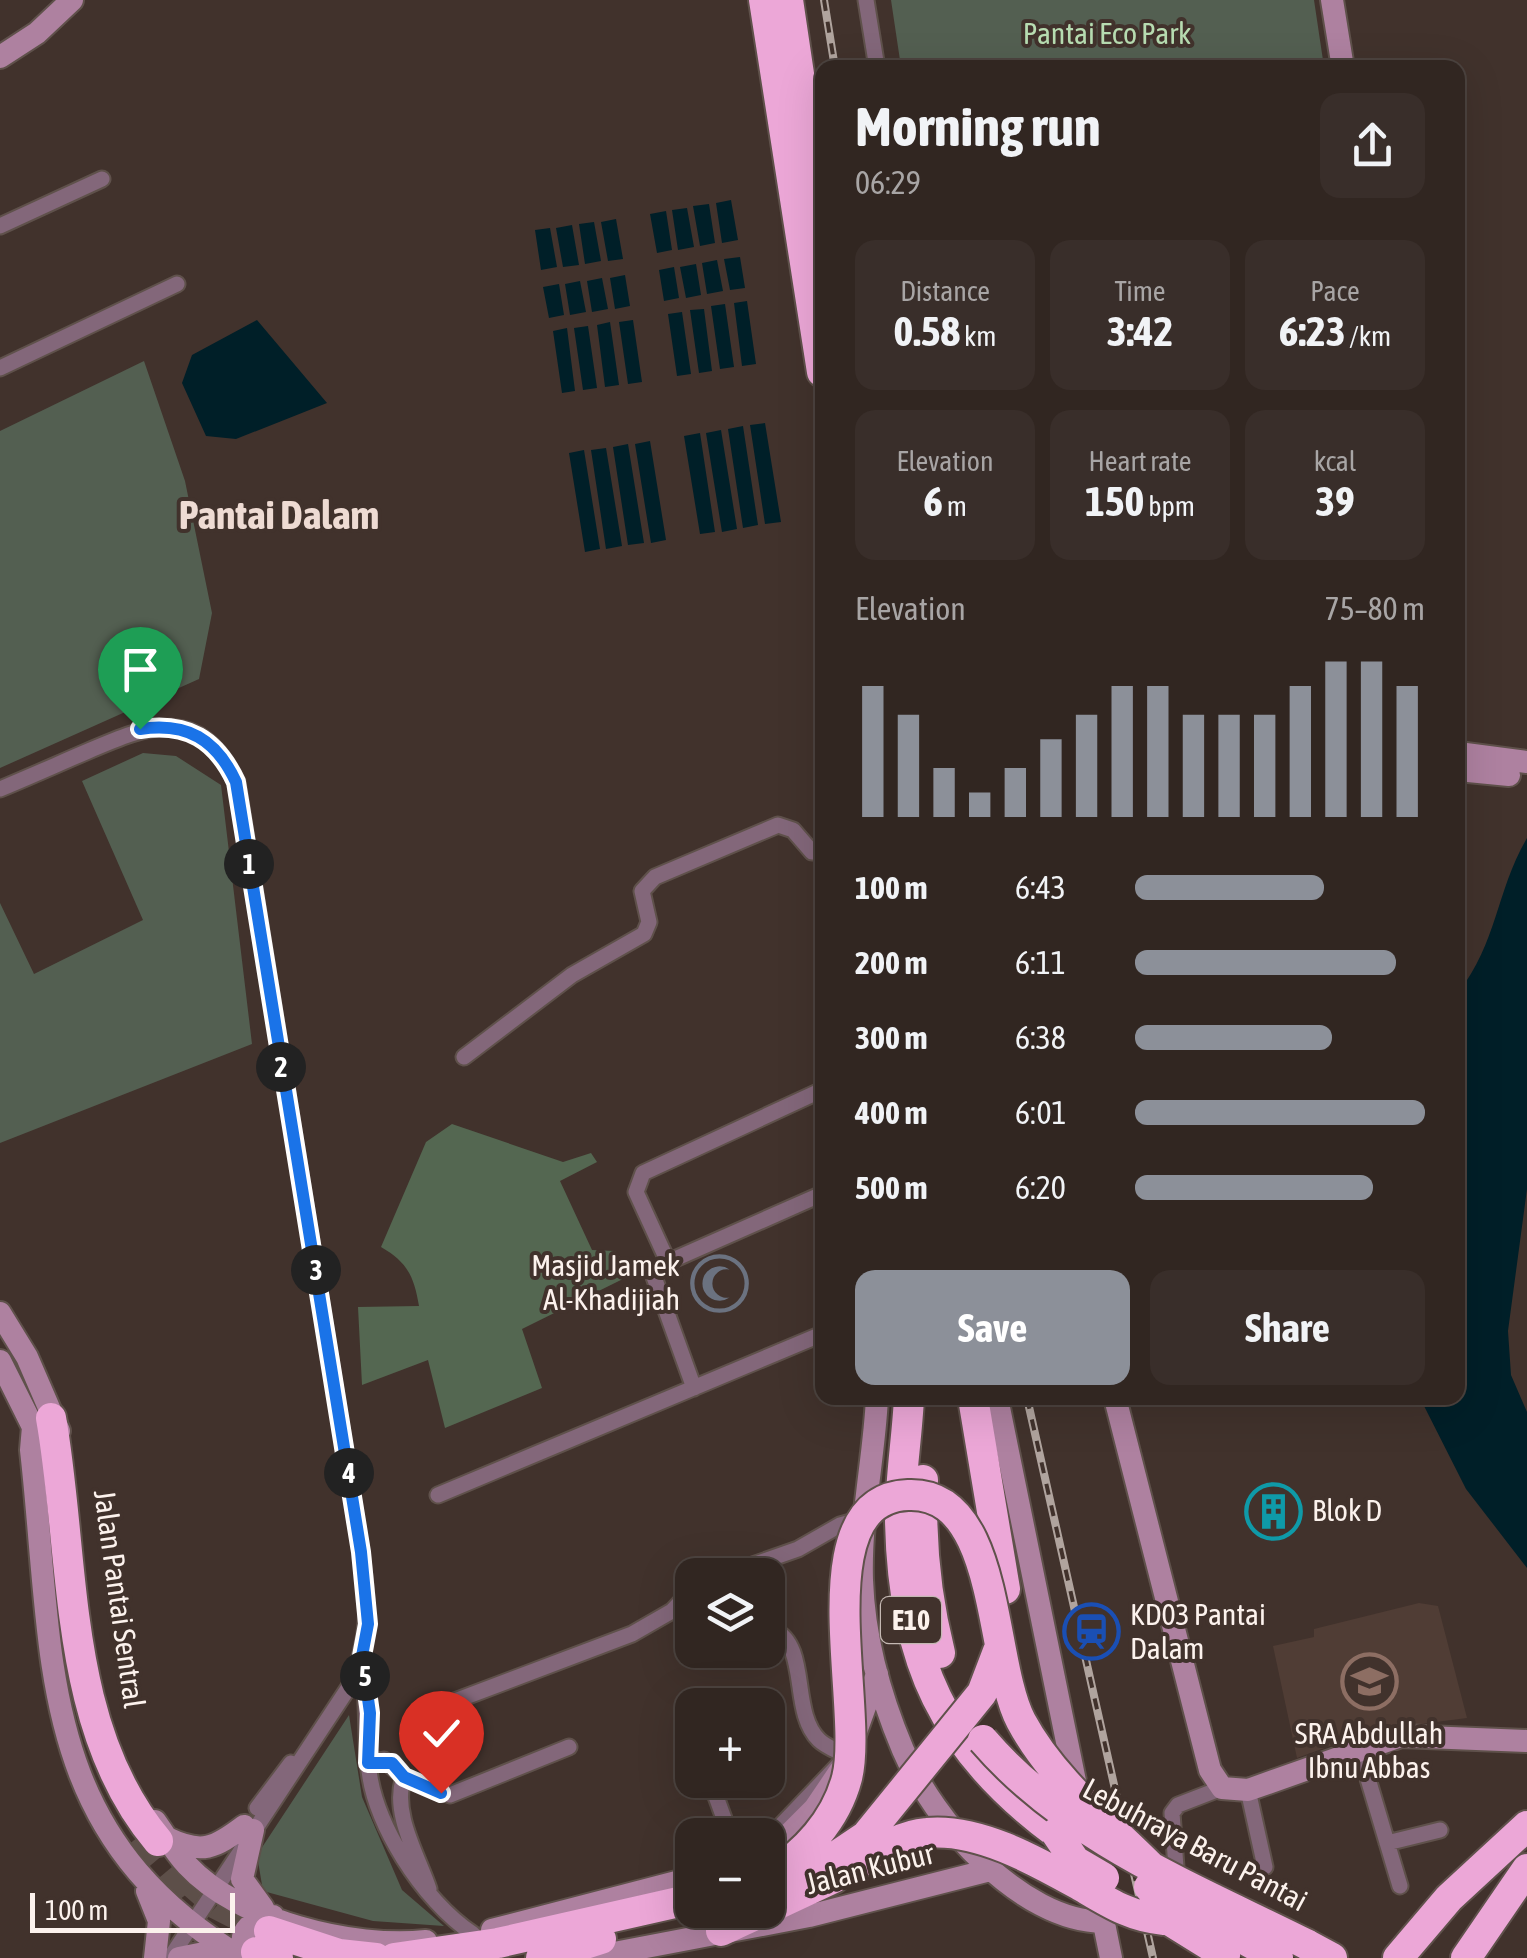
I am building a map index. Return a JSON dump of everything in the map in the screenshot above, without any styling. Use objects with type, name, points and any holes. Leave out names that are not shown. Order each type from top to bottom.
[{"type":"highway","points":[[764,0],[815,327]]},
{"type":"highway","points":[[788,0],[815,182]]},
{"type":"highway","name":"Lebuhraya Baru Pantai","points":[[908,1405],[900,1520],[910,1617],[937,1700],[976,1746],[1013,1801],[1056,1833],[1278,1958]]},
{"type":"highway","name":"Lebuhraya Baru Pantai","points":[[927,1405],[922,1519],[932,1620],[948,1675],[976,1746],[1055,1809],[1152,1868],[1332,1958]]},
{"type":"highway","points":[[785,1877],[866,1836],[935,1755],[982,1693],[993,1670],[1007,1610],[974,1405]]},
{"type":"highway","points":[[42,1422],[68,1528],[80,1652],[92,1716],[125,1794],[153,1840]]},
{"type":"highway","points":[[785,1875],[836,1806],[846,1782],[853,1722],[845,1568],[853,1531],[876,1502],[912,1494],[952,1508],[970,1531],[985,1572],[1006,1686],[1031,1737],[1061,1778],[1152,1868]]},
{"type":"highway","points":[[1398,1958],[1448,1898],[1527,1826]]},
{"type":"highway","points":[[785,1896],[834,1878],[900,1840],[926,1833],[952,1834],[1046,1867],[1134,1917],[1164,1920]]},
{"type":"highway","name":"Lebuhraya Baru Pantai","points":[[1056,1833],[1075,1861],[1230,1958]]},
{"type":"highway","points":[[1466,1958],[1527,1868]]},
{"type":"highway","points":[[394,1958],[480,1946],[675,1903]]},
{"type":"highway","points":[[481,1932],[629,1913],[675,1917]]},
{"type":"highway","points":[[514,1958],[629,1913]]},
{"type":"highway","points":[[540,1958],[629,1913]]},
{"type":"highway","points":[[256,1947],[376,1958]]},
{"type":"main road","points":[[0,57],[37,34],[72,0]]},
{"type":"main road","points":[[1332,0],[1342,60]]},
{"type":"main road","points":[[1465,755],[1527,777]]},
{"type":"main road","points":[[1465,769],[1527,762]]},
{"type":"main road","points":[[0,1313],[27,1357],[42,1422],[31,1450],[59,1714],[78,1773],[104,1827],[141,1879],[187,1922],[256,1947]]},
{"type":"main road","points":[[0,1361],[42,1422]]},
{"type":"main road","points":[[877,1405],[862,1519],[864,1611],[896,1729],[924,1787],[990,1870],[1050,1908],[1082,1920],[1103,1922]]},
{"type":"main road","points":[[997,1405],[1103,1922],[1104,1957]]},
{"type":"main road","points":[[1117,1405],[1210,1770],[1222,1788],[1248,1790],[1402,1736],[1527,1740]]},
{"type":"main road","points":[[849,1751],[878,1674]]},
{"type":"main road","points":[[785,1838],[815,1808],[849,1751],[870,1726],[896,1729]]},
{"type":"main road","points":[[153,1840],[209,1850],[249,1828]]},
{"type":"main road","points":[[249,1828],[242,1879],[256,1903],[256,1947]]},
{"type":"main road","points":[[141,1879],[159,1879],[168,1874],[174,1856],[153,1840]]},
{"type":"main road","points":[[153,1840],[210,1885],[256,1947]]},
{"type":"main road","name":"Jalan Kubur","points":[[785,1917],[810,1916],[990,1870]]},
{"type":"main road","points":[[141,1879],[159,1922],[156,1958]]},
{"type":"main road","points":[[629,1913],[675,1887]]},
{"type":"main road","name":"Jalan Kubur","points":[[588,1958],[693,1928]]},
{"type":"main road","points":[[179,1958],[322,1933],[392,1942],[481,1932]]},
{"type":"street","points":[[866,0],[876,60]]},
{"type":"street","points":[[0,226],[102,179]]},
{"type":"street","points":[[0,368],[178,284]]},
{"type":"street","points":[[0,789],[140,729],[187,728],[217,752],[236,782],[358,1534],[368,1624],[362,1656],[370,1713],[368,1763],[402,1855],[433,1903],[481,1932]]},
{"type":"street","points":[[464,1057],[572,976],[644,934],[650,922],[641,895],[655,877],[778,825],[793,830],[815,852]]},
{"type":"street","points":[[668,1262],[636,1192],[643,1173],[815,1093]]},
{"type":"street","points":[[694,1388],[654,1277],[668,1262],[815,1197]]},
{"type":"street","points":[[438,1495],[815,1337]]},
{"type":"street","points":[[772,1558],[798,1549],[840,1525],[862,1519]]},
{"type":"street","points":[[423,1713],[632,1634],[675,1608]]},
{"type":"street","points":[[785,1640],[790,1645],[804,1715],[811,1729],[819,1741],[849,1751],[785,1821]]},
{"type":"street","points":[[170,1958],[210,1885],[279,1777],[317,1736],[362,1656]]},
{"type":"street","points":[[368,1763],[392,1763],[404,1777],[441,1793],[460,1794],[569,1747]]},
{"type":"street","points":[[1360,1752],[1400,1886]]},
{"type":"street","points":[[404,1777],[399,1798],[402,1812],[433,1903]]},
{"type":"street","points":[[1201,1958],[1183,1941],[1172,1813],[1178,1805],[1222,1788]]},
{"type":"street","points":[[1248,1790],[1265,1867]]},
{"type":"street","points":[[1387,1842],[1440,1830]]},
{"type":"street","points":[[156,1958],[187,1922]]},
{"type":"shaded area","name":"SRA Abdullah Ibnu Abbas","points":[[1419,1603],[1438,1606],[1467,1718],[1374,1730],[1297,1758],[1273,1646],[1314,1637],[1314,1629]]},
{"type":"green space","name":"Pantai Eco Park","points":[[891,0],[1314,0],[1323,60],[900,60]]},
{"type":"green space","points":[[144,361],[185,481],[212,613],[199,679],[0,768],[0,431]]},
{"type":"green space","points":[[143,753],[176,756],[221,785],[252,1044],[0,1143],[0,903],[34,974],[143,920],[82,781]]},
{"type":"green space","points":[[452,1124],[563,1162],[591,1153],[597,1162],[560,1181],[592,1250],[615,1251],[633,1274],[522,1329],[542,1388],[445,1428],[428,1360],[362,1385],[358,1307],[419,1306],[408,1271],[381,1247],[426,1142]]},
{"type":"green space","points":[[349,1715],[362,1797],[402,1890],[444,1926],[373,1921],[263,1891],[257,1855]]},
{"type":"water","points":[[731,200],[738,240],[722,243],[716,203]]},
{"type":"water","points":[[709,204],[715,243],[700,246],[693,206]]},
{"type":"water","points":[[687,208],[694,247],[678,250],[672,210]]},
{"type":"water","points":[[666,211],[672,250],[657,253],[650,214]]},
{"type":"water","points":[[616,219],[623,259],[608,261],[601,222]]},
{"type":"water","points":[[594,222],[601,261],[585,264],[579,224]]},
{"type":"water","points":[[572,225],[579,265],[563,267],[556,228]]},
{"type":"water","points":[[550,228],[557,267],[541,270],[535,230]]},
{"type":"water","points":[[740,257],[745,288],[730,290],[724,259]]},
{"type":"water","points":[[717,260],[723,291],[707,294],[702,263]]},
{"type":"water","points":[[696,264],[701,295],[686,298],[680,267]]},
{"type":"water","points":[[674,267],[679,298],[664,301],[659,270]]},
{"type":"water","points":[[625,275],[630,306],[615,309],[610,278]]},
{"type":"water","points":[[602,278],[608,309],[592,312],[587,281]]},
{"type":"water","points":[[580,281],[586,312],[570,315],[565,284]]},
{"type":"water","points":[[559,284],[564,315],[549,318],[543,287]]},
{"type":"water","points":[[747,301],[756,364],[742,366],[734,303]]},
{"type":"water","points":[[725,304],[734,367],[720,369],[711,306]]},
{"type":"water","points":[[704,309],[712,371],[699,373],[690,310]]},
{"type":"water","points":[[682,312],[691,374],[677,376],[668,314]]},
{"type":"water","points":[[257,320],[327,403],[236,439],[206,436],[182,383],[192,355]]},
{"type":"water","points":[[633,320],[642,382],[628,384],[619,322]]},
{"type":"water","points":[[610,322],[619,385],[605,387],[597,325]]},
{"type":"water","points":[[588,326],[597,388],[583,390],[574,328]]},
{"type":"water","points":[[567,328],[575,391],[562,393],[553,331]]},
{"type":"water","points":[[765,423],[781,522],[765,524],[750,425]]},
{"type":"water","points":[[743,426],[758,525],[743,528],[728,429]]},
{"type":"water","points":[[721,430],[737,529],[722,532],[706,433]]},
{"type":"water","points":[[700,433],[715,532],[700,534],[684,436]]},
{"type":"water","points":[[650,441],[666,540],[651,543],[635,444]]},
{"type":"water","points":[[628,444],[644,543],[628,545],[613,447]]},
{"type":"water","points":[[606,448],[622,546],[606,549],[591,450]]},
{"type":"water","points":[[584,450],[600,549],[585,552],[569,453]]},
{"type":"water","points":[[1527,838],[1527,1189],[1508,1331],[1511,1375],[1527,1412],[1527,1568],[1466,1489],[1424,1405],[1465,1405],[1465,983],[1489,935]]},
{"type":"tunnel","points":[[133,1841],[191,1910]]},
{"type":"tunnel","points":[[184,1875],[218,1905],[269,1931]]},
{"type":"railway","points":[[824,0],[834,60]]},
{"type":"railway","points":[[1029,1405],[1153,1958]]},
{"type":"place","name":"Masjid Jamek Al-Khadijiah","points":[[719,1283]]},
{"type":"place","name":"Blok D","points":[[1273,1511]]},
{"type":"place","name":"KD03 Pantai Dalam","points":[[1091,1632]]},
{"type":"place","name":"SRA Abdullah Ibnu Abbas","points":[[1369,1682]]},
{"type":"district","name":"Pantai Dalam","points":[[279,515]]},
{"type":"route","points":[[140,729],[165,725],[187,728],[217,752],[236,782],[361,1552],[368,1624],[362,1656],[370,1713],[368,1763],[392,1763],[404,1777],[441,1793]]}]
